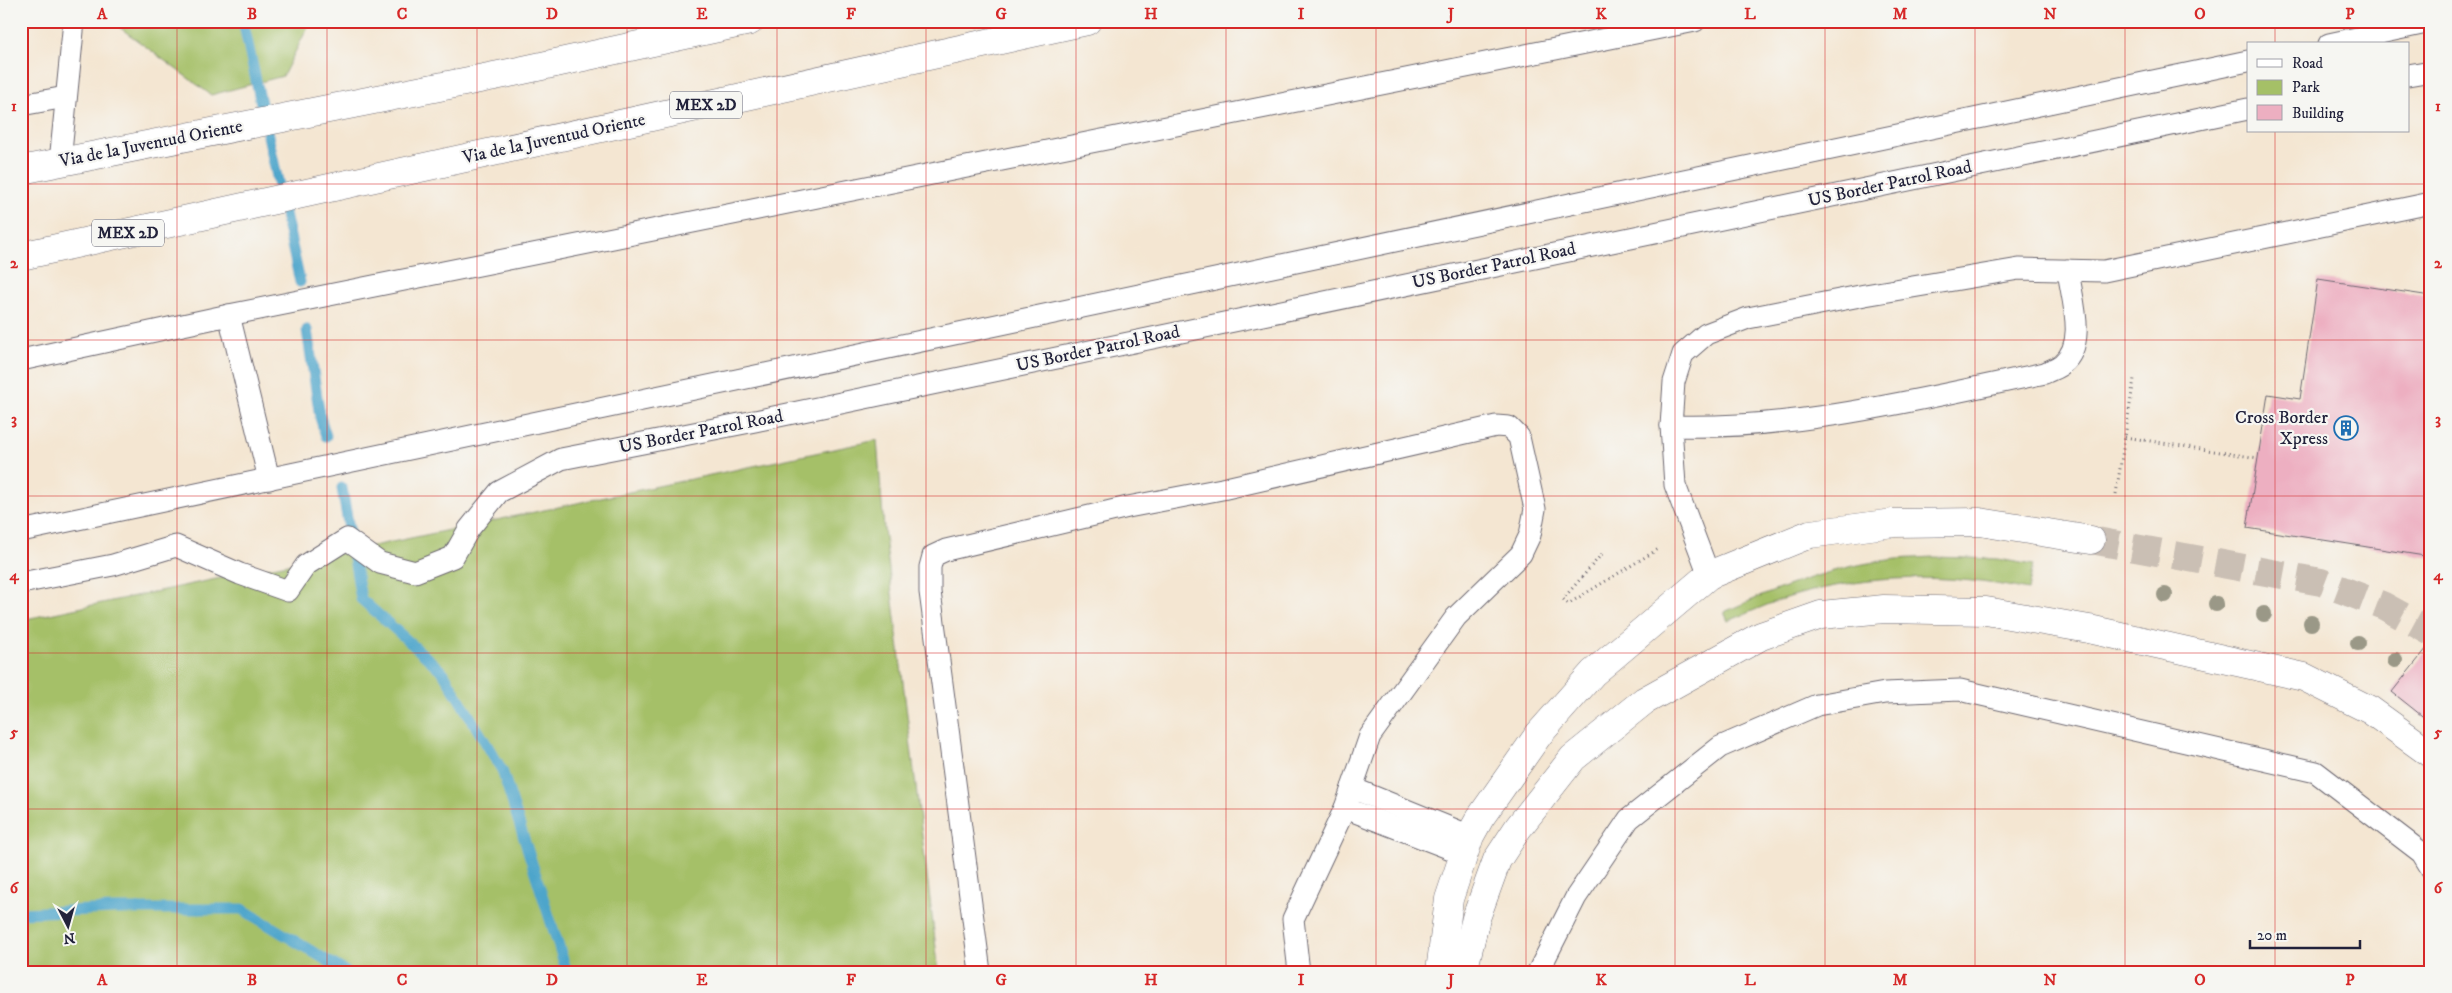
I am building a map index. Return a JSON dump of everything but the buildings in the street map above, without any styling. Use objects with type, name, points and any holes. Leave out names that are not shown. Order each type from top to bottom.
[{"type":"main road","name":"Via de la Juventud Oriente","points":[[21,170],[311,113],[750,21]]},
{"type":"main road","name":"Via de la Juventud Oriente","points":[[21,256],[1087,21]]},
{"type":"main road","points":[[1440,972],[1449,898],[1467,845],[1480,818],[1539,734],[1593,673],[1709,576],[1810,534],[1892,523],[1980,522],[2091,540]]},
{"type":"main road","points":[[1463,972],[1476,918],[1497,860],[1518,828],[1573,758],[1644,701],[1761,636],[1821,615],[1884,609],[1986,611],[2089,630],[2304,677],[2370,710],[2431,754]]},
{"type":"lane","points":[[60,162],[74,21]]},
{"type":"lane","points":[[21,360],[229,315],[1695,21]]},
{"type":"lane","points":[[2338,42],[2431,22]]},
{"type":"lane","points":[[21,531],[2247,61]]},
{"type":"lane","points":[[2410,75],[2431,70]]},
{"type":"lane","points":[[21,105],[66,97]]},
{"type":"lane","name":"US Border Patrol Road","points":[[21,583],[113,565],[176,546],[240,574],[288,591],[306,565],[347,539],[380,562],[414,572],[453,557],[469,529],[499,492],[561,459],[765,419],[2247,109]]},
{"type":"lane","points":[[1709,576],[1674,485],[1671,426],[1674,382],[1683,354],[1706,334],[1748,318],[1866,295],[2019,269],[2104,272],[2431,203]]},
{"type":"lane","points":[[1671,426],[1715,427],[1786,422],[1854,413],[2045,373],[2063,364],[2074,348],[2076,331],[2068,270]]},
{"type":"lane","points":[[229,315],[269,479]]},
{"type":"lane","points":[[980,972],[930,592],[930,567],[933,556],[955,548],[1128,506],[1222,489],[1496,426],[1509,427],[1519,437],[1535,509],[1530,536],[1521,554],[1456,617],[1370,736],[1345,808],[1293,919],[1299,972]]},
{"type":"lane","points":[[1538,972],[1576,897],[1629,820],[1637,813],[1720,747],[1817,705],[1885,693],[1960,690],[2316,772],[2422,853],[2431,868]]},
{"type":"lane","points":[[1352,788],[1467,845]]},
{"type":"lane","points":[[1345,808],[1467,845]]},
{"type":"path","points":[[2116,494],[2134,379]]},
{"type":"path","points":[[2125,437],[2258,458]]},
{"type":"path","points":[[1602,554],[1563,599],[1568,604],[1660,548]]},
{"type":"green space","points":[[111,21],[311,21],[283,76],[211,95]]},
{"type":"green space","points":[[877,440],[884,529],[939,972],[21,972],[21,620]]},
{"type":"green space","points":[[1934,557],[1998,559],[2033,565],[2028,590],[1999,584],[1969,581],[1910,578],[1880,580],[1851,583],[1793,596],[1768,604],[1728,621],[1724,612],[1781,588],[1840,569],[1887,560]]},
{"type":"waterway","points":[[243,21],[300,282]]},
{"type":"waterway","points":[[307,330],[320,417],[326,436]]},
{"type":"waterway","points":[[342,488],[361,599],[443,672],[502,770],[567,972]]},
{"type":"waterway","points":[[21,913],[114,909],[242,909],[346,972]]},
{"type":"tunnel","points":[[2091,540],[2321,582],[2382,605],[2431,632]]},
{"type":"place","name":"Cross Border Xpress","points":[[2346,428]]}]
